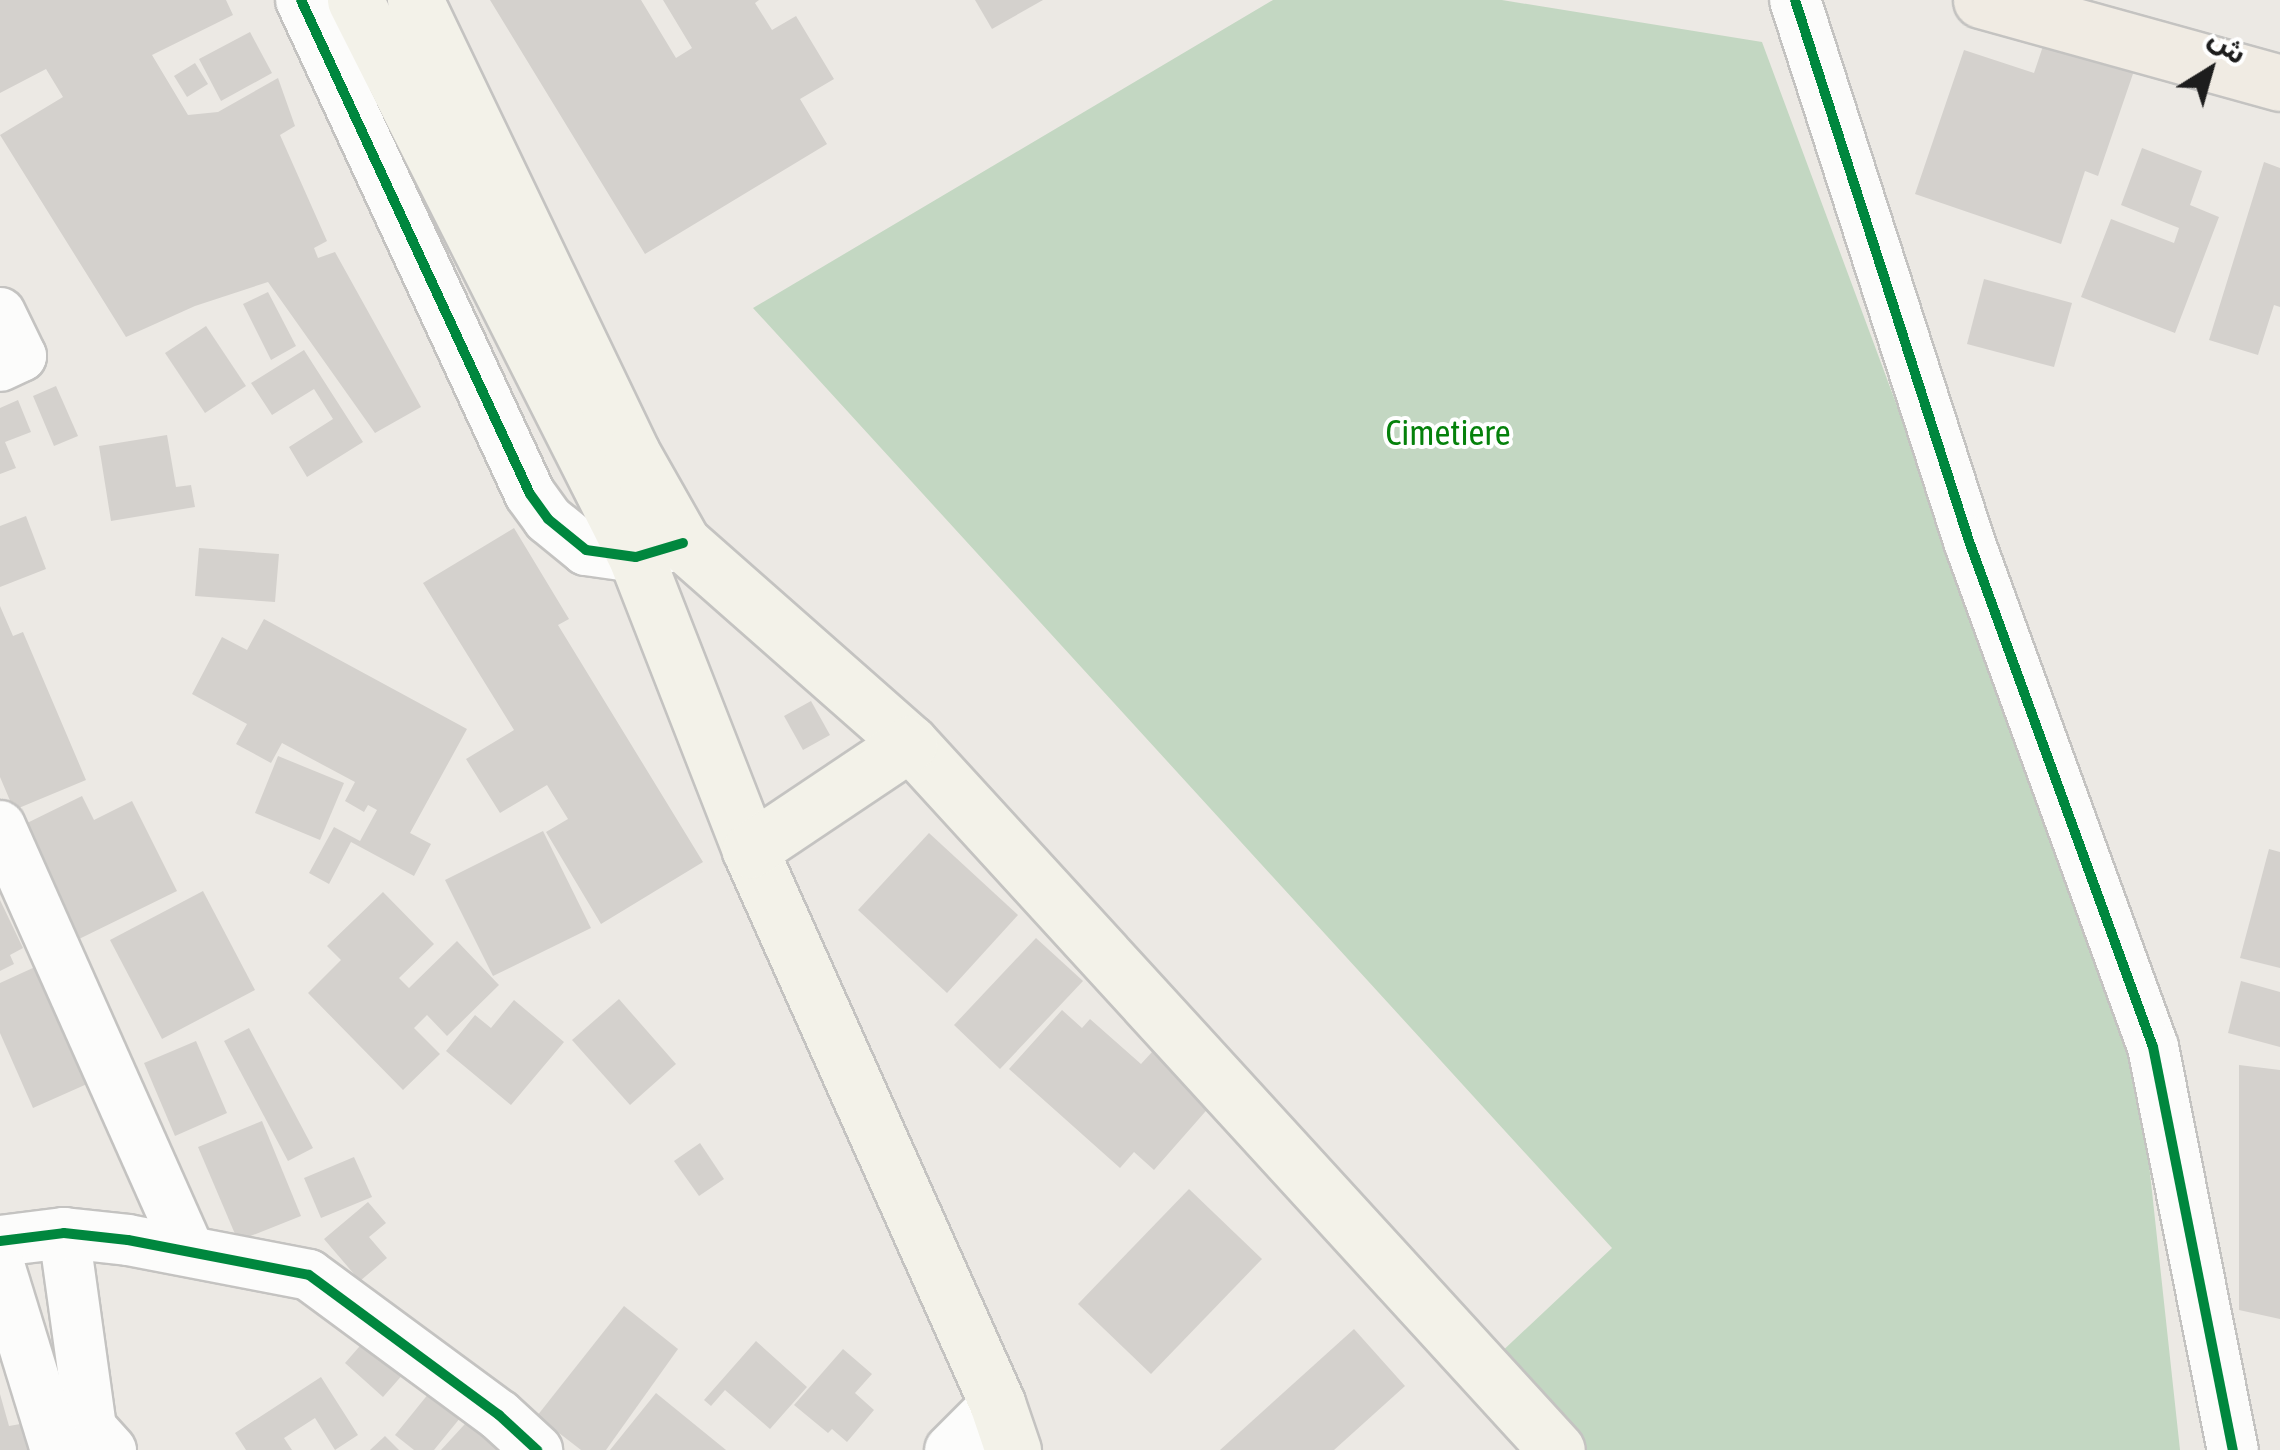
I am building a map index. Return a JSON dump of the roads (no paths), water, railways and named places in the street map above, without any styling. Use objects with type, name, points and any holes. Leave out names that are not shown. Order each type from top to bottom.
[{"type":"main road","points":[[356,0],[660,550],[910,743],[1557,1450]]},
{"type":"main road","points":[[415,0],[632,453],[750,850],[1005,1426]]},
{"type":"main road","points":[[1981,0],[2280,83]]},
{"type":"main road","points":[[750,850],[910,743]]},
{"type":"street","points":[[301,0],[530,494],[548,519],[586,550],[660,550]]},
{"type":"street","points":[[1795,0],[1969,541],[2153,1047],[2233,1450]]},
{"type":"street","points":[[0,313],[22,356],[0,366]]},
{"type":"street","points":[[0,826],[188,1248]]},
{"type":"street","points":[[64,1234],[91,1428],[111,1450]]},
{"type":"street","points":[[0,1240],[64,1234],[188,1248],[309,1275],[499,1415],[537,1450]]},
{"type":"street","points":[[0,1268],[56,1450]]},
{"type":"street","points":[[950,1450],[1005,1426]]},
{"type":"park label","name":"Cimetiere","points":[[1448,432]]}]
